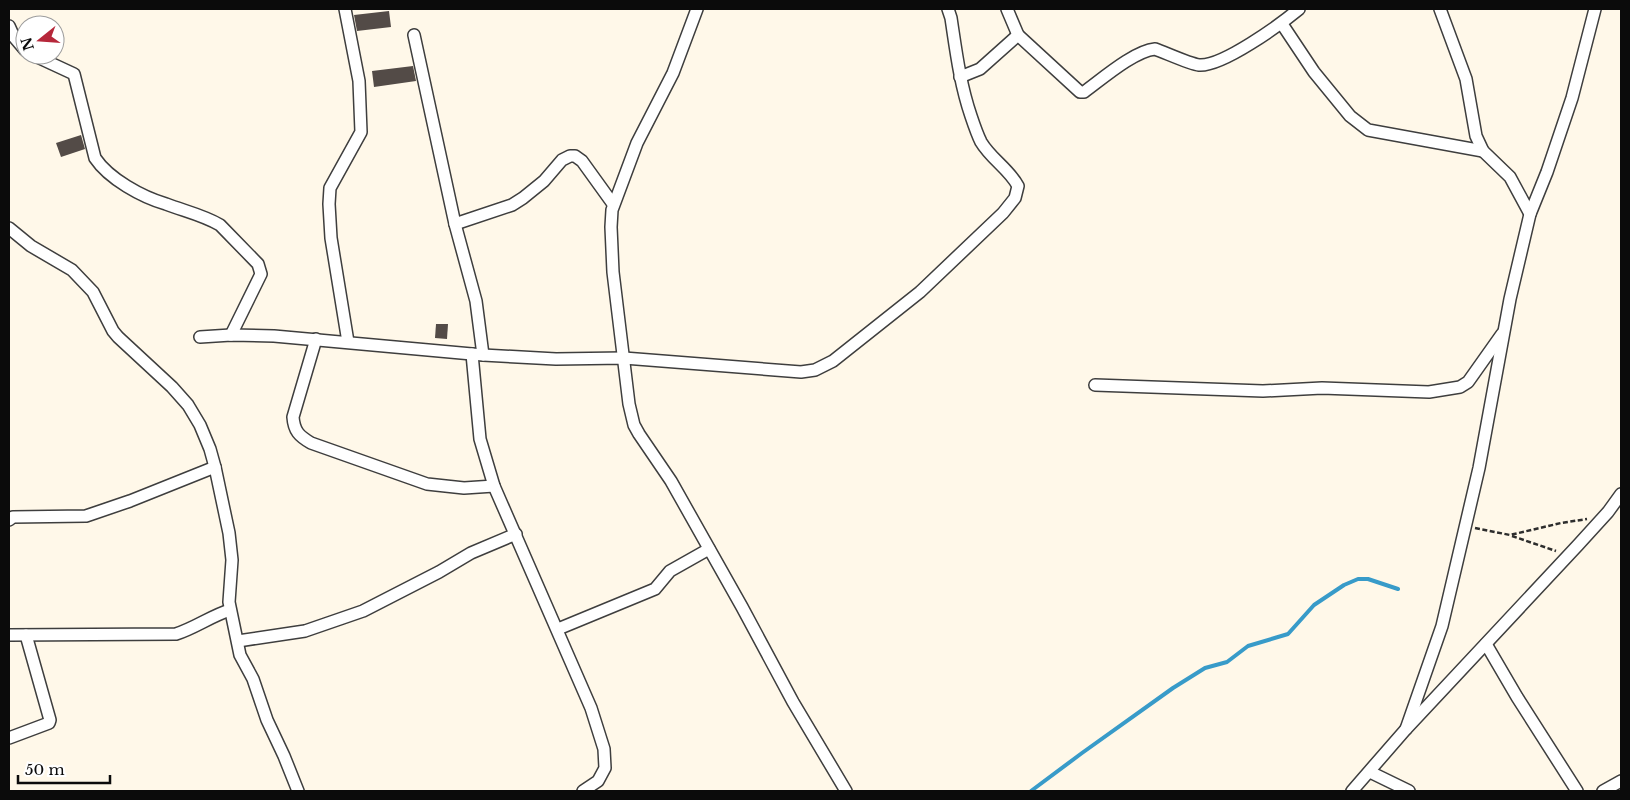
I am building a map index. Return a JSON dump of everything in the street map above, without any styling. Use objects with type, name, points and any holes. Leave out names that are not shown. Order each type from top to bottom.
[{"type":"street","points":[[345,9],[358,81],[361,132],[330,188],[329,204],[331,238],[348,342]]},
{"type":"street","points":[[697,9],[672,73],[637,144],[613,204],[611,227],[613,272],[634,425],[671,482],[793,702],[846,791]]},
{"type":"street","points":[[200,337],[231,335],[316,339],[556,359],[624,358],[801,372],[815,370],[833,361],[920,292],[1003,213],[1015,198],[1018,186],[1014,177],[986,149],[980,140],[964,94],[948,9]]},
{"type":"street","points":[[1007,9],[1018,35],[1080,92],[1084,92],[1136,55],[1155,48],[1199,65],[1219,61],[1282,24],[1299,9]]},
{"type":"street","points":[[1440,9],[1466,79],[1476,136],[1484,151],[1510,177],[1521,194],[1530,214]]},
{"type":"street","points":[[1406,729],[1442,626],[1489,417],[1504,330],[1530,214],[1547,172],[1572,98],[1595,9]]},
{"type":"street","points":[[1282,24],[1314,72],[1350,116],[1368,130],[1484,151]]},
{"type":"street","points":[[9,26],[15,38]]},
{"type":"street","points":[[414,35],[455,224],[476,301],[480,439],[494,486],[558,629],[591,708],[604,749],[605,768],[598,781],[583,791]]},
{"type":"street","points":[[960,77],[980,69],[1018,35]]},
{"type":"street","points":[[55,65],[74,74],[95,158],[102,168],[153,200],[202,216],[220,225],[258,264],[261,274],[231,335]]},
{"type":"street","points":[[455,224],[512,204],[544,181],[562,160],[570,156],[575,156],[582,161],[613,204]]},
{"type":"street","points":[[9,228],[31,246],[72,270],[93,292],[113,331],[172,387],[188,405],[200,425],[215,467],[229,533],[232,560],[230,610],[240,655],[253,679],[298,791]]},
{"type":"street","points":[[1095,385],[1263,390],[1322,388],[1429,392],[1460,386],[1468,382],[1504,330]]},
{"type":"street","points":[[316,339],[293,417],[294,427],[298,435],[311,443],[427,484],[464,488],[494,486]]},
{"type":"street","points":[[10,515],[74,516],[92,514],[215,467]]},
{"type":"street","points":[[1352,791],[1406,729],[1603,517],[1621,494]]},
{"type":"street","points":[[238,641],[305,631],[363,610],[440,572],[471,553],[516,534]]},
{"type":"street","points":[[558,629],[656,589],[670,571],[709,549]]},
{"type":"street","points":[[9,635],[176,634],[193,628],[217,614],[230,610]]},
{"type":"street","points":[[9,738],[49,723],[50,720],[26,635]]},
{"type":"street","points":[[1486,644],[1517,697],[1577,791]]},
{"type":"street","points":[[1370,772],[1409,791]]},
{"type":"street","points":[[1603,791],[1621,781]]},
{"type":"path","points":[[1510,535],[1560,523],[1603,517]]},
{"type":"path","points":[[1465,525],[1510,535],[1568,555]]},
{"type":"building","points":[[389,11],[391,27],[357,31],[354,15]]},
{"type":"building","points":[[413,66],[416,81],[374,87],[372,71]]},
{"type":"building","points":[[81,135],[85,149],[61,157],[56,143]]},
{"type":"building","points":[[436,324],[448,324],[447,339],[435,338]]},
{"type":"waterway","points":[[1031,791],[1173,688],[1205,668],[1227,662],[1248,646],[1288,634],[1314,605],[1344,585],[1358,579],[1368,579],[1398,589]]}]
